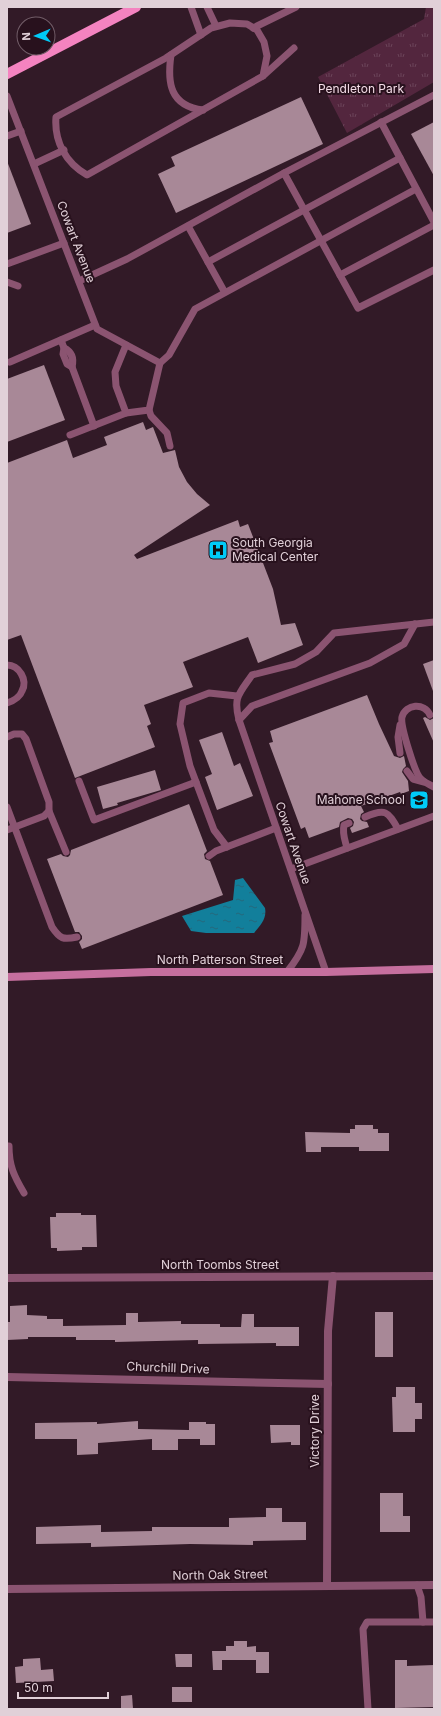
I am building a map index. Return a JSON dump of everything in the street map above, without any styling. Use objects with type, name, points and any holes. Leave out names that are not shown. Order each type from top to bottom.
[{"type":"main road","points":[[7,74],[136,7]]},
{"type":"main road","name":"North Patterson Street","points":[[7,977],[151,972],[326,972],[434,969]]},
{"type":"street","name":"Victory Drive","points":[[327,1586],[328,1331],[333,1276]]},
{"type":"street","name":"North Toombs Street","points":[[7,1278],[434,1276]]},
{"type":"street","name":"Churchill Drive","points":[[7,1377],[328,1384]]},
{"type":"street","name":"North Oak Street","points":[[7,1589],[434,1585]]},
{"type":"lane","points":[[191,7],[201,35]]},
{"type":"lane","points":[[207,7],[216,26]]},
{"type":"lane","points":[[253,28],[296,7]]},
{"type":"lane","points":[[263,76],[267,56],[264,42],[257,30],[247,24],[230,23],[216,26],[171,55],[56,117],[59,142],[68,160],[76,168],[87,175],[263,76],[294,48]]},
{"type":"lane","points":[[171,55],[168,72],[174,93],[180,102],[191,108],[203,110]]},
{"type":"lane","points":[[79,281],[128,259],[284,173],[434,95]]},
{"type":"lane","name":"Cowart Avenue","points":[[7,96],[95,325]]},
{"type":"lane","points":[[340,275],[434,223],[381,122]]},
{"type":"lane","points":[[7,136],[21,131]]},
{"type":"lane","points":[[34,164],[64,150]]},
{"type":"lane","points":[[208,262],[400,158]]},
{"type":"lane","points":[[284,173],[358,308],[434,270]]},
{"type":"lane","points":[[170,446],[167,433],[151,416],[149,410],[160,363],[169,355],[195,309],[416,189]]},
{"type":"lane","points":[[188,226],[224,292]]},
{"type":"lane","points":[[7,264],[64,243]]},
{"type":"lane","points":[[7,282],[18,286]]},
{"type":"lane","points":[[10,362],[95,325],[97,329],[160,363]]},
{"type":"lane","points":[[61,340],[64,348],[69,350],[74,361],[72,367],[94,426]]},
{"type":"lane","points":[[126,345],[115,372],[116,386],[126,413]]},
{"type":"lane","points":[[70,435],[126,413],[149,410]]},
{"type":"lane","points":[[227,847],[214,830],[190,766],[180,724],[183,703],[209,693],[237,696],[252,675],[295,664],[316,652],[334,633],[434,622]]},
{"type":"lane","points":[[239,720],[252,706],[376,659],[404,644],[415,624]]},
{"type":"lane","points":[[7,664],[16,667],[22,674],[25,684],[22,692],[13,701],[7,703]]},
{"type":"lane","name":"Cowart Avenue","points":[[237,696],[235,707],[239,720],[326,972]]},
{"type":"lane","points":[[400,753],[398,737],[405,710],[413,706],[420,706],[427,710],[430,715]]},
{"type":"lane","points":[[402,718],[402,729],[420,778],[434,787]]},
{"type":"lane","points":[[7,736],[22,734],[26,739],[49,802],[49,811],[66,852]]},
{"type":"lane","points":[[407,771],[413,779],[426,782]]},
{"type":"lane","points":[[79,781],[94,820],[196,782]]},
{"type":"lane","points":[[7,807],[52,927],[57,936],[66,939],[77,937]]},
{"type":"lane","points":[[7,830],[44,816],[49,811]]},
{"type":"lane","points":[[365,817],[379,811],[384,812],[391,816],[398,829]]},
{"type":"lane","points":[[291,869],[434,816]]},
{"type":"lane","points":[[347,848],[343,830],[344,825],[349,823]]},
{"type":"lane","points":[[207,853],[216,852],[276,828]]},
{"type":"lane","points":[[287,972],[302,952],[305,935],[304,909]]},
{"type":"lane","points":[[7,1146],[9,1146],[9,1161],[15,1179],[24,1193]]},
{"type":"lane","points":[[417,1586],[421,1597],[422,1622]]},
{"type":"lane","points":[[368,1709],[363,1629],[367,1622],[434,1622]]},
{"type":"green space","name":"Pendleton Park","points":[[426,7],[434,7],[434,82],[347,133],[318,77],[424,19]]},
{"type":"water","points":[[243,878],[265,908],[264,918],[254,933],[206,933],[191,931],[182,916],[233,900],[235,880]]},
{"type":"building","points":[[301,97],[323,144],[176,213],[158,174],[175,166],[171,157]]},
{"type":"building","points":[[434,122],[434,176],[411,134]]},
{"type":"building","points":[[7,161],[31,224],[7,233]]},
{"type":"building","points":[[44,365],[65,420],[7,442],[7,379]]},
{"type":"building","name":"South Georgia Medical Center","points":[[143,422],[146,430],[153,427],[163,453],[175,450],[179,467],[187,482],[197,494],[210,505],[134,555],[137,559],[238,520],[240,527],[248,524],[273,589],[281,625],[295,623],[303,645],[258,663],[248,637],[183,662],[193,687],[144,705],[151,724],[147,726],[155,747],[75,778],[21,635],[7,640],[7,463],[67,440],[73,458],[107,445],[104,437]]},
{"type":"building","points":[[434,660],[434,690],[433,691],[423,664]]},
{"type":"building","points":[[367,695],[394,756],[400,758],[404,756],[406,766],[402,772],[408,781],[409,791],[401,794],[400,792],[361,806],[364,812],[361,814],[360,819],[367,822],[369,827],[352,833],[350,828],[353,826],[354,822],[352,819],[348,818],[340,822],[339,827],[309,838],[305,827],[301,829],[269,743],[273,742],[270,731]]},
{"type":"building","points":[[425,717],[430,720],[434,718],[434,743],[423,718]]},
{"type":"building","points":[[222,732],[234,766],[240,763],[253,796],[217,810],[205,777],[212,774],[199,740]]},
{"type":"building","points":[[155,770],[161,790],[117,803],[118,805],[103,809],[97,787]]},
{"type":"building","points":[[189,804],[207,851],[204,854],[205,859],[210,861],[223,895],[82,949],[79,942],[82,939],[82,936],[79,932],[75,932],[47,859],[61,854],[68,857],[71,850]]},
{"type":"building","points":[[355,1125],[373,1125],[373,1129],[378,1129],[378,1133],[389,1133],[389,1151],[359,1151],[359,1147],[321,1147],[321,1152],[306,1152],[305,1132],[350,1133],[350,1129],[355,1129]]},
{"type":"building","points":[[56,1213],[81,1213],[81,1215],[96,1215],[97,1247],[82,1247],[82,1250],[57,1251],[57,1248],[51,1248],[50,1217],[56,1217]]},
{"type":"building","points":[[27,1305],[27,1315],[47,1316],[47,1319],[63,1319],[63,1326],[126,1325],[126,1313],[138,1313],[138,1322],[181,1321],[181,1324],[220,1324],[220,1327],[241,1327],[242,1314],[254,1314],[254,1327],[299,1327],[299,1346],[276,1346],[276,1343],[198,1344],[198,1340],[115,1342],[115,1340],[76,1340],[76,1337],[28,1337],[28,1339],[7,1340],[7,1322],[10,1322],[10,1306]]},
{"type":"building","points":[[375,1312],[393,1312],[393,1357],[375,1357]]},
{"type":"building","points":[[396,1387],[415,1387],[415,1403],[422,1403],[422,1419],[415,1419],[415,1432],[393,1432],[392,1397],[396,1397]]},
{"type":"building","points":[[138,1421],[138,1429],[189,1430],[189,1422],[206,1422],[206,1424],[215,1424],[215,1445],[200,1445],[200,1439],[178,1439],[178,1450],[152,1450],[152,1439],[98,1443],[98,1454],[77,1455],[77,1439],[35,1439],[35,1423],[97,1422],[97,1424]]},
{"type":"building","points":[[270,1425],[300,1425],[300,1445],[291,1445],[291,1442],[271,1443]]},
{"type":"building","points":[[380,1493],[403,1493],[403,1516],[410,1516],[410,1532],[380,1532]]},
{"type":"building","points":[[266,1508],[282,1508],[282,1522],[306,1522],[306,1540],[253,1541],[253,1545],[190,1544],[91,1547],[91,1543],[36,1544],[36,1527],[101,1525],[101,1532],[152,1531],[152,1527],[229,1527],[229,1518],[266,1517]]},
{"type":"building","points":[[234,1641],[247,1641],[247,1647],[256,1646],[256,1652],[269,1652],[269,1673],[256,1673],[256,1660],[222,1660],[222,1670],[213,1670],[212,1651],[226,1651],[226,1646],[234,1646]]},
{"type":"building","points":[[175,1654],[192,1654],[192,1667],[176,1667]]},
{"type":"building","points":[[40,1658],[41,1670],[53,1669],[54,1681],[16,1683],[15,1667],[23,1666],[23,1659]]},
{"type":"building","points":[[395,1660],[407,1660],[407,1666],[434,1665],[434,1707],[395,1708]]},
{"type":"building","points":[[172,1687],[192,1687],[192,1702],[172,1702]]},
{"type":"building","points":[[132,1695],[133,1709],[121,1709],[121,1696]]},
{"type":"place","name":"South Georgia Medical Center","points":[[218,550]]},
{"type":"place","name":"Mahone School","points":[[419,800]]}]
